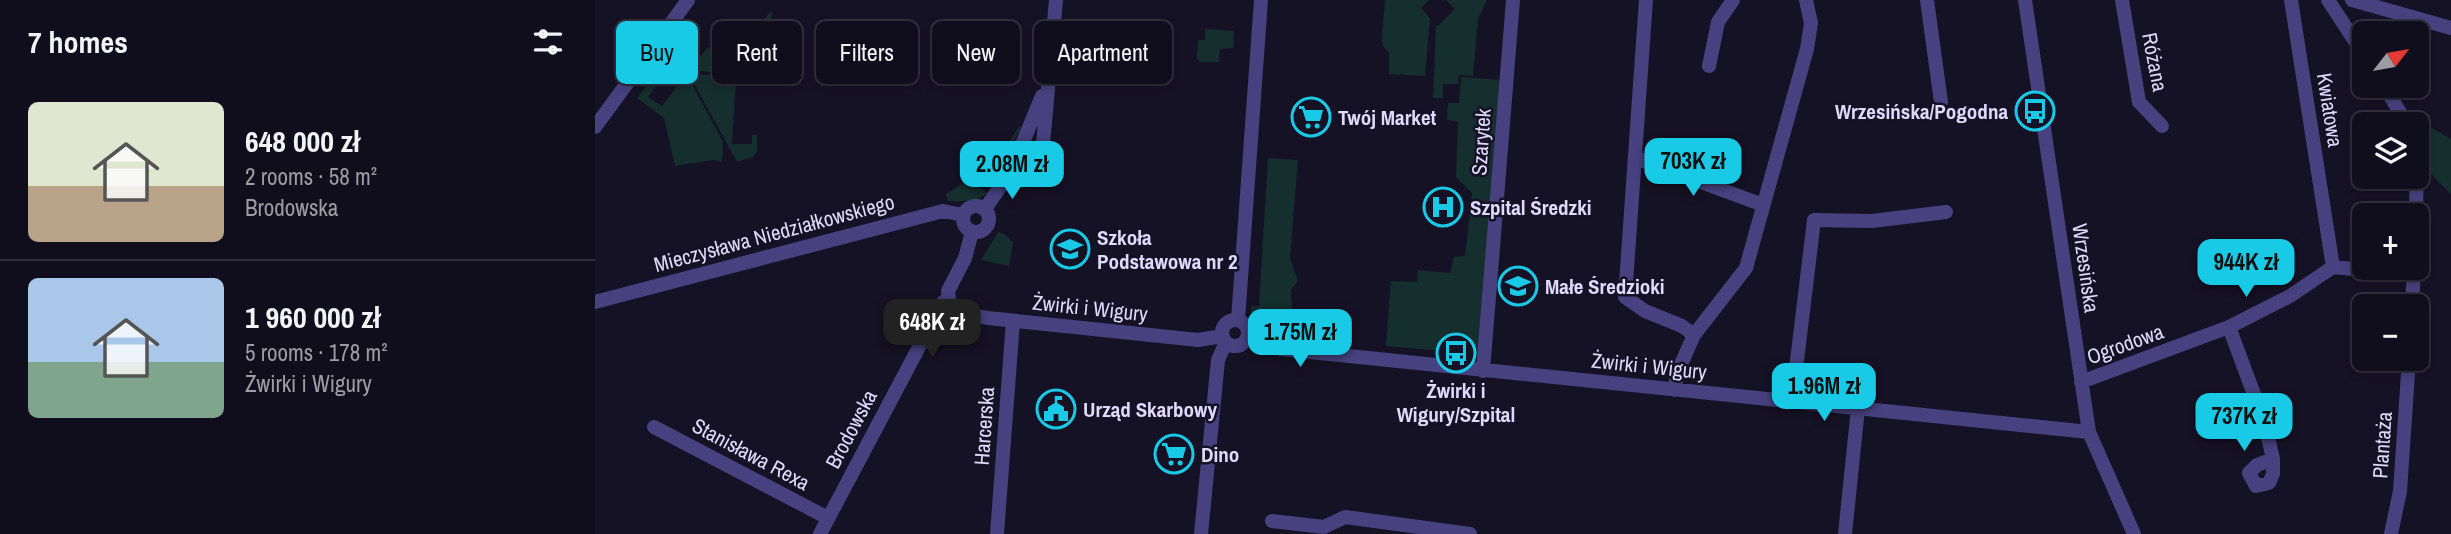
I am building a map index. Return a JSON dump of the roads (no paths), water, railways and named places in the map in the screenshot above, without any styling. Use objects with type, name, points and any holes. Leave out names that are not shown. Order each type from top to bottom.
[{"type":"street","points":[[595,127],[688,0]]},
{"type":"street","points":[[1054,21],[1056,0]]},
{"type":"street","points":[[1238,320],[1261,0]]},
{"type":"street","name":"Szarytek","points":[[1483,371],[1513,0]]},
{"type":"street","points":[[1646,0],[1625,297],[1645,311],[1682,326],[1694,335]]},
{"type":"street","points":[[1709,66],[1718,22],[1733,0]]},
{"type":"street","points":[[1674,390],[1678,371],[1694,335],[1747,268],[1807,49],[1811,23],[1806,0]]},
{"type":"street","points":[[1927,0],[1941,102]]},
{"type":"street","name":"Wrzesińska","points":[[2025,0],[2089,432],[2134,534]]},
{"type":"street","name":"Różana","points":[[2122,0],[2139,102],[2162,126]]},
{"type":"street","name":"Kwiatowa","points":[[2291,0],[2333,267]]},
{"type":"street","points":[[2327,0],[2352,37]]},
{"type":"street","points":[[2352,0],[2451,28]]},
{"type":"street","points":[[1040,177],[1047,84]]},
{"type":"street","points":[[985,209],[1011,171],[1047,84]]},
{"type":"street","points":[[1636,158],[1763,205]]},
{"type":"street","points":[[972,206],[985,209],[989,222],[985,229],[972,232],[966,228],[963,215],[972,206]]},
{"type":"street","name":"Mieczysława Niedziałkowskiego","points":[[595,302],[943,211],[963,215]]},
{"type":"street","points":[[1792,402],[1814,220],[1873,221],[1946,212]]},
{"type":"street","name":"Brodowska","points":[[820,534],[936,315],[949,306],[948,291],[965,258],[972,232]]},
{"type":"street","points":[[2333,267],[2352,268]]},
{"type":"street","name":"Ogrodowa","points":[[2081,382],[2229,327],[2290,296],[2333,267]]},
{"type":"street","name":"Żwirki i Wigury","points":[[949,306],[963,314],[1013,321],[1198,340],[1224,339]]},
{"type":"street","points":[[1201,534],[1224,326],[1238,320],[1247,327],[1247,338],[1240,345],[1230,345],[1224,339]]},
{"type":"street","name":"Harcerska","points":[[997,534],[1013,321]]},
{"type":"street","points":[[2229,327],[2265,424],[2273,459]]},
{"type":"street","name":"Żwirki i Wigury","points":[[1247,338],[1281,349],[2089,432]]},
{"type":"street","name":"Plantaża","points":[[2391,534],[2400,491],[2408,371]]},
{"type":"street","points":[[1845,534],[1858,408]]},
{"type":"street","name":"Stanisława Rexa","points":[[654,427],[828,518]]},
{"type":"street","points":[[1272,521],[1324,527],[1345,517],[1461,533]]},
{"type":"place","name":"Wrzesińska/Pogodna","points":[[2035,111]]},
{"type":"place","name":"Twój Market","points":[[1311,117]]},
{"type":"place","name":"Szpital Średzki","points":[[1443,207]]},
{"type":"place","name":"Szkoła Podstawowa nr 2","points":[[1070,249]]},
{"type":"place","name":"Małe Średzioki","points":[[1518,286]]},
{"type":"place","name":"Żwirki i Wigury/Szpital","points":[[1456,353]]},
{"type":"place","name":"Urząd Skarbowy","points":[[1056,409]]},
{"type":"place","name":"Dino","points":[[1174,454]]}]
